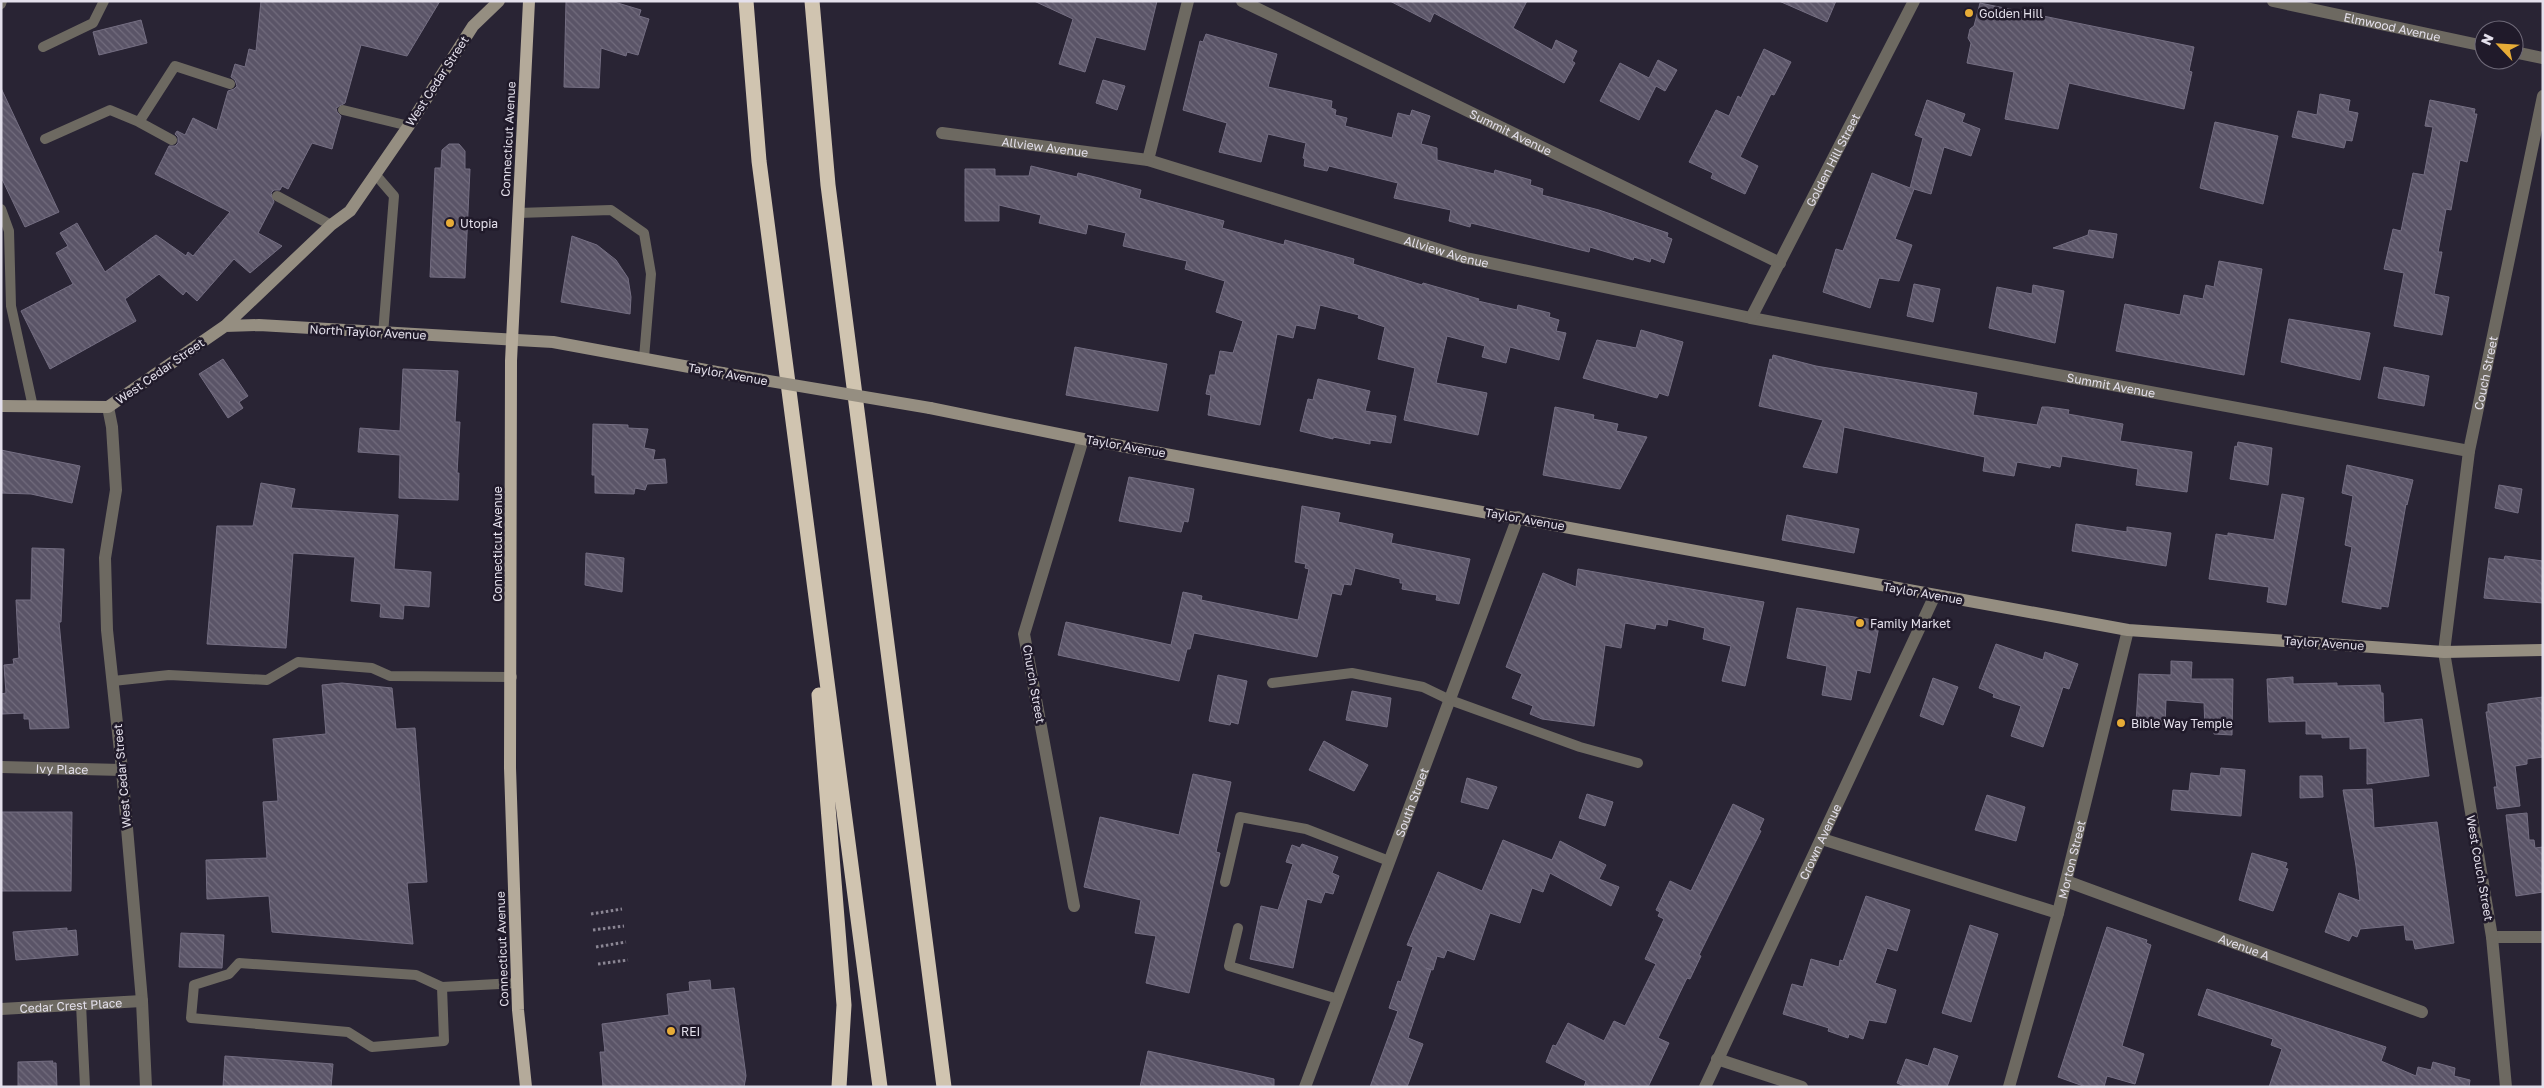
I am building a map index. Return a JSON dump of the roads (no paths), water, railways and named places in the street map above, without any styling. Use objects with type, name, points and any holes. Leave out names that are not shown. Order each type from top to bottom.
[{"type":"highway","points":[[746,1],[760,161],[880,1087]]},
{"type":"highway","points":[[812,1],[828,185],[935,1016],[946,1087]]},
{"type":"highway","points":[[803,502],[844,1005],[839,1087]]},
{"type":"main road","name":"Connecticut Avenue","points":[[526,1087],[517,983],[510,768],[512,677],[512,339],[529,1]]},
{"type":"street","name":"West Cedar Street","points":[[146,1087],[142,1001],[122,770],[107,630],[105,558],[116,490],[112,427],[108,407],[225,326],[331,225],[350,212],[409,126],[473,26],[500,1]]},
{"type":"street","points":[[1148,160],[1188,1]]},
{"type":"street","name":"Summit Avenue","points":[[1242,1],[1780,263]]},
{"type":"street","name":"Golden Hill Street","points":[[1751,318],[1914,1]]},
{"type":"street","name":"Elmwood Avenue","points":[[2273,1],[2474,44]]},
{"type":"street","points":[[2524,54],[2543,58]]},
{"type":"street","name":"Couch Street","points":[[2444,652],[2469,451],[2543,96]]},
{"type":"street","name":"Allview Avenue","points":[[942,133],[1148,160],[1466,258],[1751,318]]},
{"type":"street","name":"Summit Avenue","points":[[1751,318],[2469,451]]},
{"type":"street","name":"North Taylor Avenue","points":[[225,326],[259,325],[383,334],[512,339]]},
{"type":"street","name":"Taylor Avenue","points":[[512,339],[553,342],[930,408],[1084,439],[2128,630],[2444,652],[2543,650]]},
{"type":"street","points":[[1,406],[108,407]]},
{"type":"street","name":"Church Street","points":[[1074,906],[1024,634],[1084,439]]},
{"type":"street","name":"South Street","points":[[1305,1087],[1518,517]]},
{"type":"street","name":"Crown Avenue","points":[[1705,1087],[1716,1059],[1822,839],[1935,595]]},
{"type":"street","name":"Morton Street","points":[[2009,1087],[2058,913],[2128,630]]},
{"type":"street","name":"West Couch Street","points":[[2444,652],[2492,937],[2506,1087]]},
{"type":"street","name":"Ivy Place","points":[[1,767],[122,770]]},
{"type":"street","points":[[1822,839],[2058,913]]},
{"type":"street","name":"Avenue A","points":[[2066,881],[2422,1012]]},
{"type":"street","points":[[2492,937],[2543,937]]},
{"type":"street","name":"Cedar Crest Place","points":[[1,1009],[142,1001]]},
{"type":"street","points":[[1716,1059],[1802,1087]]},
{"type":"lane","points":[[43,48],[93,23],[104,1]]},
{"type":"lane","points":[[139,122],[175,66],[230,84]]},
{"type":"lane","points":[[45,139],[110,110],[139,122],[172,140]]},
{"type":"lane","points":[[343,110],[409,126]]},
{"type":"lane","points":[[375,174],[394,196],[383,334]]},
{"type":"lane","points":[[277,196],[331,225]]},
{"type":"lane","points":[[1,209],[9,231],[11,306],[33,407]]},
{"type":"lane","points":[[518,213],[611,210],[644,233],[651,274],[644,358]]},
{"type":"lane","points":[[113,681],[169,675],[267,680],[298,662],[372,668],[390,676],[512,677]]},
{"type":"lane","points":[[1272,683],[1352,673],[1423,686],[1450,700],[1580,747],[1638,763]]},
{"type":"lane","points":[[1225,882],[1240,817],[1306,829],[1390,861]]},
{"type":"lane","points":[[1238,928],[1229,966],[1338,1000]]},
{"type":"lane","points":[[442,987],[444,1041],[372,1047],[348,1032],[191,1018],[194,985],[230,974],[239,963],[416,976],[442,987],[517,983]]},
{"type":"lane","points":[[81,1004],[85,1087]]},
{"type":"place","name":"Golden Hill","points":[[1969,13]]},
{"type":"place","name":"Utopia","points":[[450,223]]},
{"type":"place","name":"Family Market","points":[[1860,623]]},
{"type":"place","name":"Bible Way Temple","points":[[2121,723]]},
{"type":"place","name":"REI","points":[[671,1031]]}]
